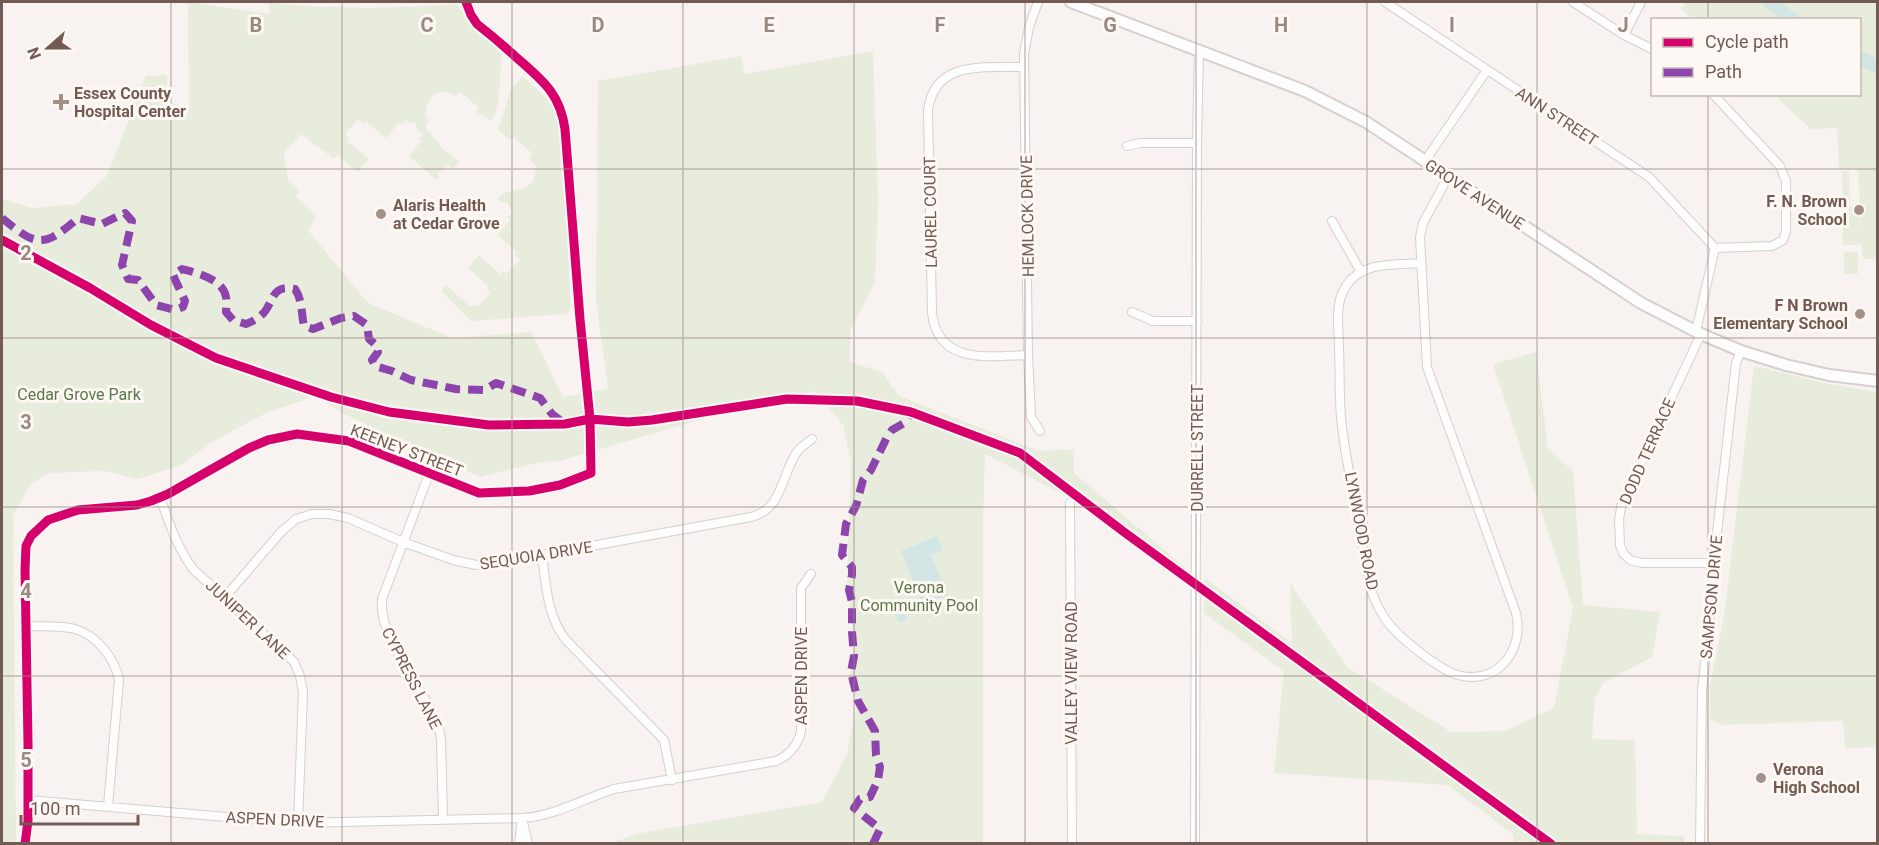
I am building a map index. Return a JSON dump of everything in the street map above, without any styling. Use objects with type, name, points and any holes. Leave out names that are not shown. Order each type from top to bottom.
[{"type":"street","name":"KEENEY STREET","points":[[25,843],[28,800],[26,546],[38,528],[48,520],[78,510],[137,506],[160,497],[249,448],[268,440],[297,434],[349,441],[479,494],[529,491],[560,485],[591,473],[590,419],[562,112],[555,96],[544,81],[477,24],[466,2]]},
{"type":"street","name":"HEMLOCK DRIVE","points":[[1038,2],[1026,38],[1024,67],[1028,355],[1031,417],[1040,431]]},
{"type":"street","name":"GROVE AVENUE","points":[[1071,2],[1305,91],[1366,122],[1641,303],[1698,333],[1786,366],[1829,375],[1878,381]]},
{"type":"street","name":"ANN STREET","points":[[1384,2],[1649,177],[1715,248]]},
{"type":"street","points":[[1573,2],[1624,35],[1651,48]]},
{"type":"street","points":[[1624,35],[1641,2]]},
{"type":"street","name":"DURRELL STREET","points":[[1195,843],[1197,68],[1199,52]]},
{"type":"street","name":"LAUREL COURT","points":[[1024,67],[968,69],[955,72],[939,84],[931,96],[928,110],[934,326],[945,342],[962,353],[975,356],[1028,355]]},
{"type":"street","points":[[1425,161],[1487,70]]},
{"type":"street","points":[[1715,96],[1780,166],[1785,176],[1786,191],[1786,231],[1779,243],[1767,246],[1715,248]]},
{"type":"street","points":[[1127,146],[1140,143],[1197,143]]},
{"type":"street","name":"LYNWOOD ROAD","points":[[1361,272],[1346,286],[1339,305],[1341,417],[1372,592],[1386,620],[1401,636],[1451,672],[1465,676],[1479,676],[1496,670],[1509,659],[1517,641],[1518,620],[1427,367],[1420,237],[1423,223],[1448,177]]},
{"type":"street","points":[[1332,221],[1361,272],[1376,266],[1421,263]]},
{"type":"street","name":"DODD TERRACE","points":[[1713,563],[1638,563],[1627,557],[1620,545],[1619,519],[1624,497],[1698,333],[1715,248]]},
{"type":"street","points":[[1132,312],[1153,321],[1197,321]]},
{"type":"street","name":"SAMPSON DRIVE","points":[[1700,843],[1702,690],[1713,563],[1736,363],[1741,351]]},
{"type":"street","name":"SEQUOIA DRIVE","points":[[225,597],[280,532],[296,519],[312,514],[329,514],[348,518],[403,542],[470,564],[483,564],[761,514],[775,501],[797,451],[812,439]]},
{"type":"street","name":"CYPRESS LANE","points":[[429,474],[382,599],[382,616],[387,632],[439,727],[443,818]]},
{"type":"street","name":"JUNIPER LANE","points":[[160,497],[174,537],[182,554],[193,569],[294,662],[300,676],[303,692],[298,823]]},
{"type":"street","name":"VALLEY VIEW ROAD","points":[[1070,503],[1072,843]]},
{"type":"street","points":[[542,555],[549,605],[558,628],[566,640],[664,740],[672,780]]},
{"type":"street","name":"ASPEN DRIVE","points":[[28,800],[298,823],[522,818],[553,813],[614,789],[776,761],[795,747],[801,731],[801,588],[811,573]]},
{"type":"street","points":[[27,626],[74,629],[89,636],[111,657],[117,668],[119,680],[108,806]]},
{"type":"street","points":[[519,843],[522,818]]},
{"type":"street","points":[[522,818],[528,843]]},
{"type":"green space","points":[[188,2],[269,14],[269,3],[363,8],[457,4],[502,55],[498,104],[494,118],[489,120],[476,112],[478,107],[460,91],[456,96],[439,92],[434,94],[428,102],[425,115],[429,122],[425,127],[442,148],[460,162],[453,169],[447,164],[436,180],[409,156],[421,141],[418,138],[422,135],[415,123],[406,120],[401,125],[399,123],[386,138],[366,122],[364,124],[358,119],[345,134],[349,138],[347,141],[369,159],[358,172],[337,155],[334,159],[301,134],[284,153],[288,180],[300,191],[296,197],[317,216],[308,230],[368,303],[452,338],[531,332],[563,397],[608,389],[596,300],[598,81],[741,56],[745,74],[873,51],[878,202],[875,282],[850,331],[850,362],[882,372],[899,396],[1039,451],[1074,449],[1074,473],[1191,573],[1121,537],[1070,498],[985,454],[983,843],[612,843],[636,834],[822,802],[847,754],[858,701],[848,682],[855,647],[847,583],[851,463],[843,425],[815,391],[772,399],[559,461],[541,462],[480,477],[344,414],[315,396],[264,414],[212,442],[181,465],[138,479],[105,471],[48,473],[31,484],[13,516],[16,843],[2,843],[2,199],[32,208],[76,204],[107,176],[146,76],[167,75],[167,102],[189,107]]},
{"type":"green space","points":[[1686,2],[1877,2],[1877,259],[1863,259],[1862,243],[1843,245],[1842,171],[1849,171],[1850,206],[1859,207],[1862,240],[1858,169],[1839,169],[1837,128],[1811,129],[1775,96],[1861,96],[1861,18],[1692,18],[1681,9]]},
{"type":"green space","points":[[522,76],[550,103],[561,125],[571,309],[567,314],[471,321],[442,292],[445,284],[471,307],[474,304],[478,307],[491,293],[486,288],[488,286],[468,268],[479,255],[500,274],[503,271],[506,274],[520,259],[515,255],[517,252],[497,235],[510,220],[508,217],[512,212],[507,202],[501,202],[497,198],[527,186],[535,176],[536,167],[529,158],[533,154],[514,137],[510,140],[498,130],[511,89]]},
{"type":"green space","points":[[1844,252],[1858,252],[1858,274],[1844,274]]},
{"type":"green space","points":[[1536,352],[1548,449],[1573,471],[1583,605],[1660,612],[1652,657],[1604,682],[1595,698],[1592,739],[1635,740],[1637,834],[1684,836],[1684,843],[1574,844],[1514,841],[1513,834],[1447,785],[1274,773],[1284,671],[1204,613],[1205,578],[1292,643],[1290,583],[1347,667],[1451,732],[1505,731],[1554,708],[1573,608],[1493,364]]},
{"type":"green space","points":[[1754,366],[1824,383],[1877,392],[1877,747],[1845,748],[1843,721],[1720,725],[1710,719],[1710,685],[1724,617]]},
{"type":"shaded area","points":[[937,536],[943,550],[931,555],[948,595],[923,606],[901,551]]},
{"type":"shaded area","points":[[899,600],[907,620],[899,623],[891,604]]},
{"type":"waterway","points":[[1769,2],[1790,18]]},
{"type":"waterway","points":[[1861,58],[1878,67]]},
{"type":"marked path","points":[[2,218],[23,234],[40,240],[56,235],[78,218],[102,224],[125,213],[132,221],[122,265],[128,279],[138,280],[156,305],[175,310],[183,307],[185,301],[173,275],[182,269],[215,281],[224,291],[226,312],[233,320],[246,324],[262,315],[276,292],[283,288],[295,289],[301,303],[304,326],[313,329],[341,318],[354,316],[367,325],[369,339],[376,345],[378,352],[372,360],[375,366],[411,380],[456,389],[484,390],[496,383],[540,398],[552,414],[565,424]]},
{"type":"marked path","points":[[873,844],[880,829],[854,808],[860,799],[870,797],[878,780],[880,767],[876,755],[875,731],[858,701],[851,672],[854,656],[852,602],[849,590],[852,567],[842,555],[846,524],[856,506],[863,480],[871,470],[887,437],[892,430],[906,422],[911,412]]},
{"type":"cycle path","points":[[25,844],[28,821],[26,546],[31,536],[48,520],[78,510],[137,505],[151,501],[168,494],[249,448],[268,440],[297,434],[349,441],[479,493],[529,491],[560,485],[591,473],[590,419],[563,117],[548,88],[477,24],[466,2]]},
{"type":"cycle path","points":[[2,240],[90,288],[151,325],[216,358],[331,397],[389,412],[489,425],[565,424],[590,419],[628,422],[652,420],[787,399],[857,401],[911,412],[1020,453],[1124,532],[1551,844]]},
{"type":"place","name":"Essex County Hospital Center","points":[[61,102]]},
{"type":"place","name":"F. N. Brown School","points":[[1859,210]]},
{"type":"place","name":"Alaris Health at Cedar Grove","points":[[381,214]]},
{"type":"place","name":"F N Brown Elementary School","points":[[1860,314]]},
{"type":"place","name":"Verona High School","points":[[1761,778]]},
{"type":"park label","name":"Cedar Grove Park","points":[[79,394]]},
{"type":"park label","name":"Verona Community Pool","points":[[919,596]]}]
